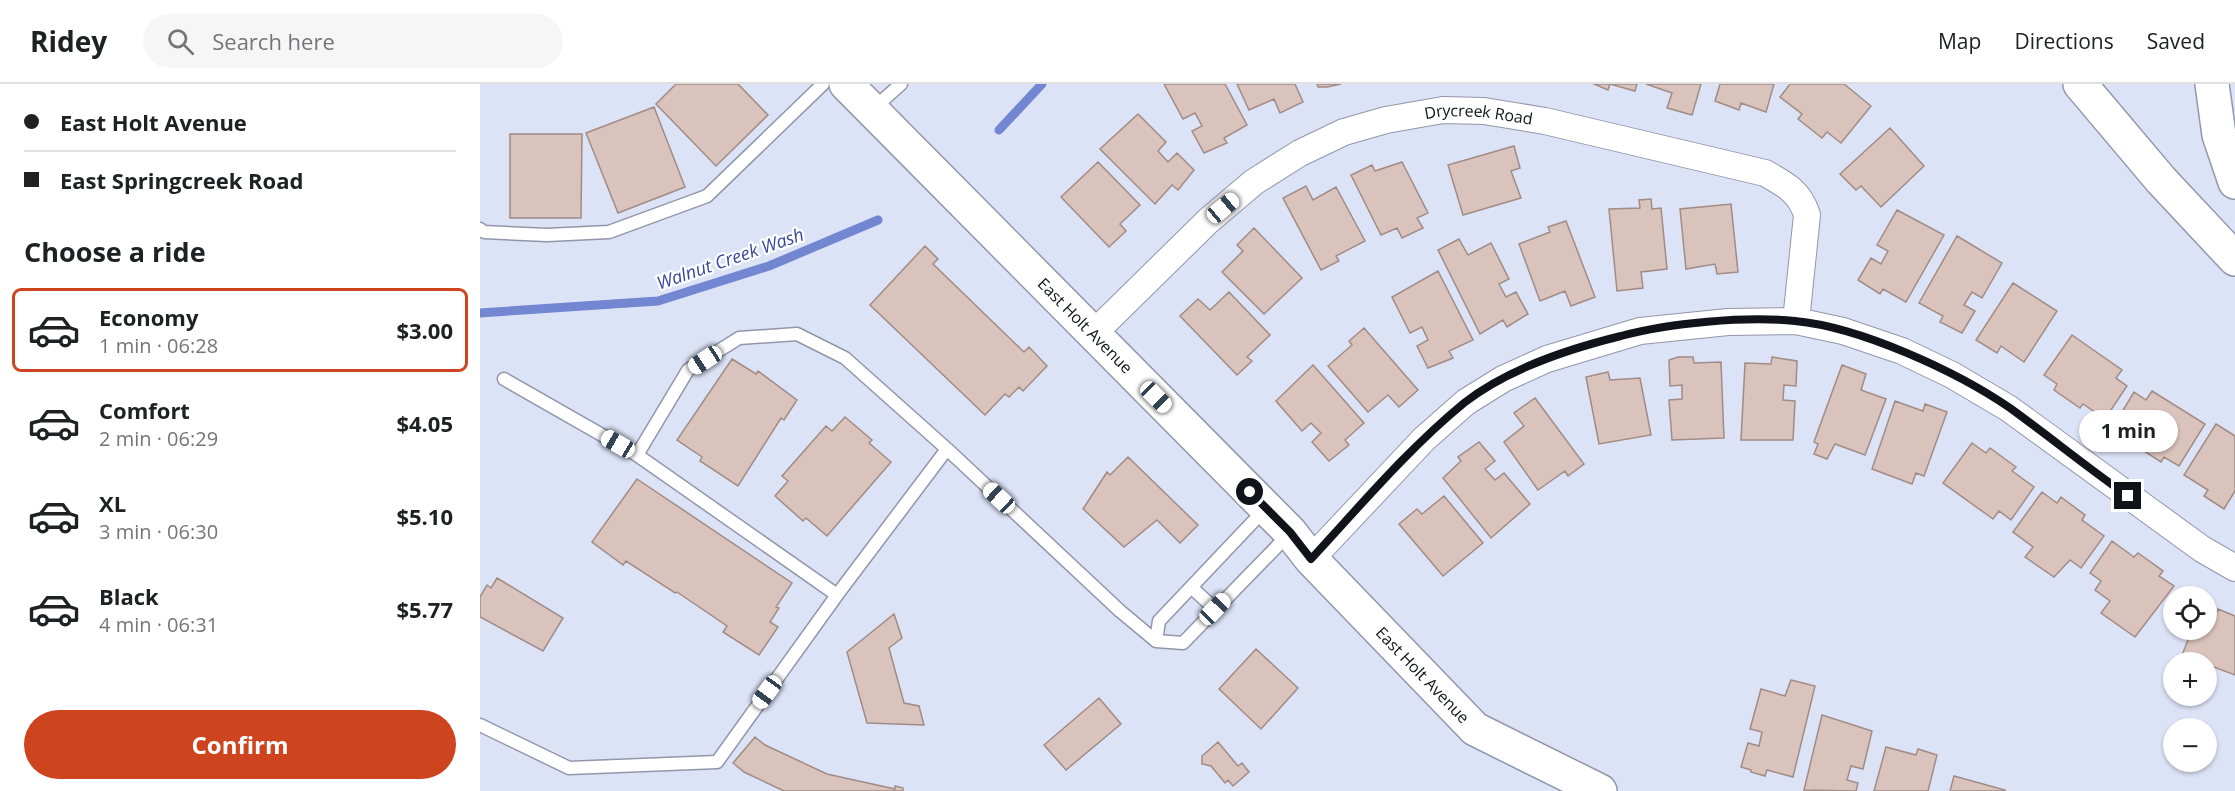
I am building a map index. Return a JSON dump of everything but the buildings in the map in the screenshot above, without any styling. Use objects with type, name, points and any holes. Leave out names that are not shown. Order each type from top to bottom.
[{"type":"main road","name":"East Holt Avenue","points":[[846,84],[1290,532],[1311,559],[1475,729],[1600,791]]},
{"type":"main road","points":[[2080,84],[2161,180],[2235,259]]},
{"type":"main road","points":[[2212,84],[2219,135],[2235,182]]},
{"type":"street","name":"Drycreek Road","points":[[1093,334],[1208,221],[1254,182],[1300,153],[1344,132],[1386,120],[1443,110],[1484,111],[1545,121],[1765,172],[1791,187],[1803,204],[1807,215],[1796,321]]},
{"type":"street","points":[[1311,559],[1424,439],[1466,402],[1503,379],[1547,359],[1640,331],[1728,322],[1796,321],[1843,331],[1902,351],[1952,375],[2008,408],[2202,549],[2235,568]]},
{"type":"lane","points":[[480,229],[484,232],[547,235],[609,232],[707,196],[823,84]]},
{"type":"lane","points":[[872,109],[901,84]]},
{"type":"lane","points":[[637,455],[688,370],[739,338],[797,334],[845,358],[947,449],[1120,612],[1156,641],[1183,643],[1290,532]]},
{"type":"lane","points":[[504,379],[637,455],[837,595]]},
{"type":"lane","points":[[480,725],[569,768],[717,762],[837,595],[947,449]]},
{"type":"lane","points":[[1156,641],[1159,621],[1266,508]]},
{"type":"lane","points":[[1191,587],[1215,609]]},
{"type":"waterway","name":"Walnut Creek Wash","points":[[999,130],[1042,84]]},
{"type":"waterway","name":"Walnut Creek Wash","points":[[480,313],[658,301],[769,266],[878,220]]},
{"type":"route","points":[[1250,492],[1290,532],[1311,559],[1424,439],[1466,402],[1503,379],[1547,359],[1600,341],[1640,331],[1728,322],[1796,321],[1843,331],[1902,351],[1952,375],[2008,408],[2128,496]]}]
